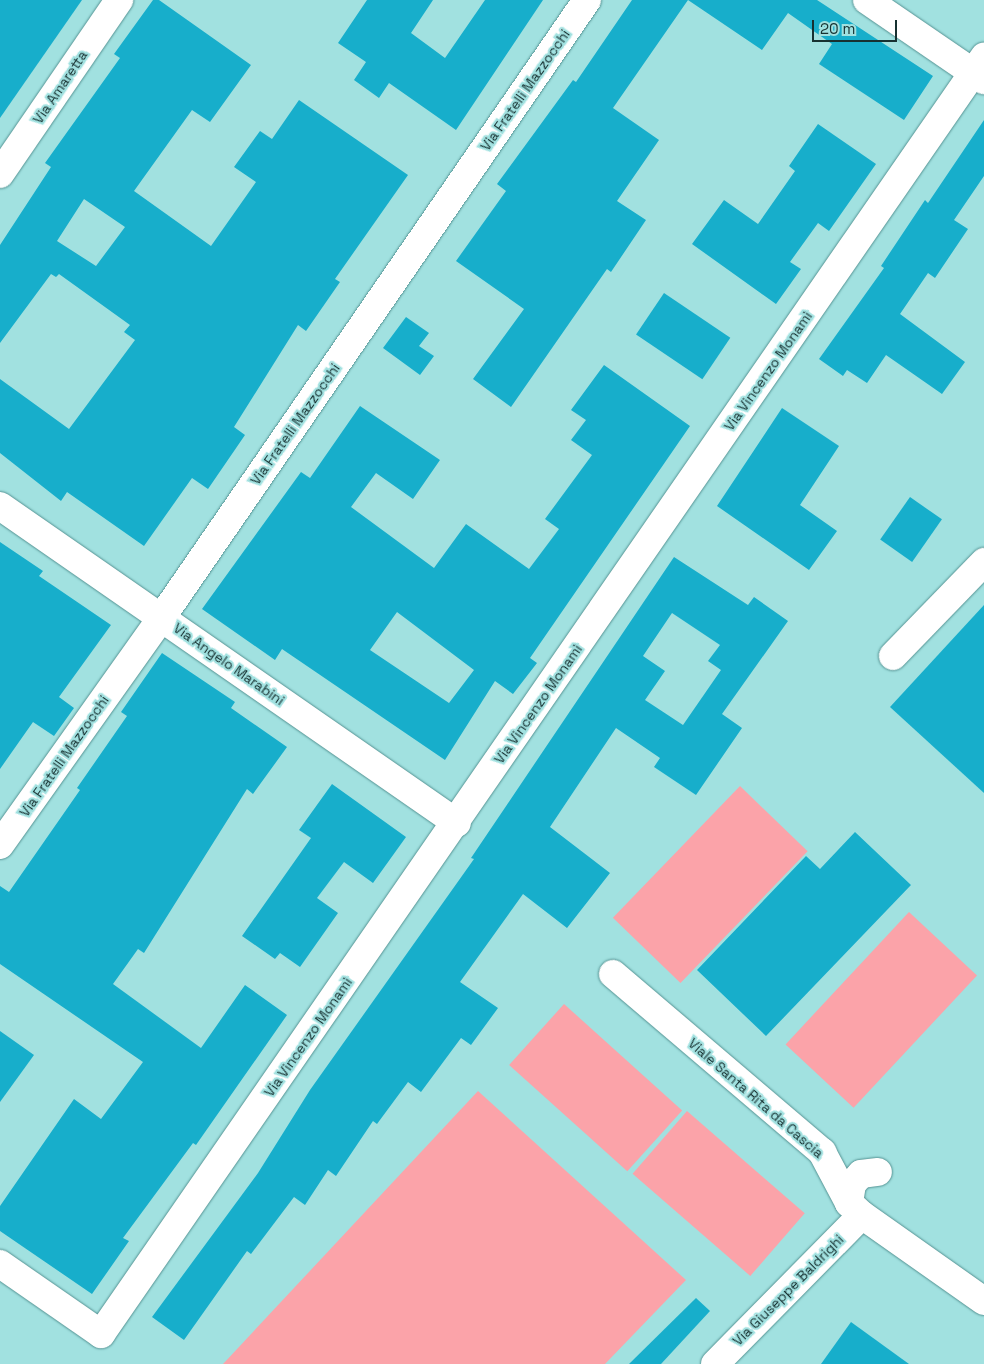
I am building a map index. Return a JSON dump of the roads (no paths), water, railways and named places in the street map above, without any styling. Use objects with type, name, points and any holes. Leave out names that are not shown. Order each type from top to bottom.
[{"type":"street","name":"Via Amaretta","points":[[0,174],[119,0]]},
{"type":"street","name":"Via Fratelli Mazzocchi","points":[[0,845],[162,617],[587,0]]},
{"type":"street","points":[[867,0],[980,70]]},
{"type":"street","name":"Via Vincenzo Monamì","points":[[0,1264],[101,1334],[980,70]]},
{"type":"street","name":"Via Angelo Marabini","points":[[0,506],[457,823]]},
{"type":"street","points":[[893,656],[984,562]]},
{"type":"street","name":"Viale Santa Rita da Cascia","points":[[613,974],[822,1152],[855,1209],[984,1300]]},
{"type":"street","points":[[855,1209],[852,1184],[861,1174],[878,1172]]},
{"type":"street","name":"Via Giuseppe Baldrighi","points":[[715,1364],[855,1209]]}]
